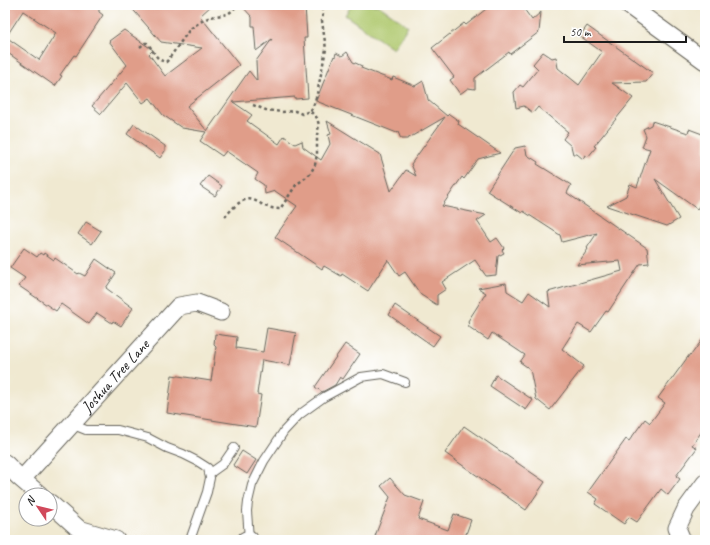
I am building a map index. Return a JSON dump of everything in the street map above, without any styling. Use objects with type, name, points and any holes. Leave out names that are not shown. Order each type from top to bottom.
[{"type":"street","points":[[628,5],[705,61]]},
{"type":"street","name":"Joshua Tree Lane","points":[[22,479],[179,306],[197,303],[221,312]]},
{"type":"street","points":[[5,463],[31,487]]},
{"type":"street","points":[[679,534],[686,509],[705,483]]},
{"type":"street","points":[[58,510],[79,529],[116,540]]},
{"type":"lane","points":[[247,539],[247,511],[252,485],[264,461],[284,431],[299,415],[324,397],[361,377],[383,374],[405,382]]},
{"type":"lane","points":[[71,424],[86,430],[118,430],[148,438],[183,454],[208,468],[210,478],[207,492],[190,540]]},
{"type":"lane","points":[[209,474],[223,464],[234,448]]},
{"type":"path","points":[[140,47],[147,43],[157,57],[166,62],[190,29],[210,17],[228,14],[237,5]]},
{"type":"path","points":[[253,105],[266,110],[282,112],[295,111],[302,114],[310,111],[313,107],[326,49],[322,21],[322,5]]},
{"type":"path","points":[[225,217],[240,203],[252,199],[266,206],[280,209],[296,185],[310,174],[316,165],[317,135],[319,125],[317,118],[310,111]]},
{"type":"green space","points":[[352,5],[378,5],[408,26],[393,49],[345,15]]},
{"type":"building","points":[[5,5],[99,5],[99,12],[103,15],[76,56],[74,55],[60,75],[62,76],[55,86],[5,51]],"holes":[[[23,11],[56,33],[39,60],[6,37]]]},
{"type":"building","points":[[129,5],[212,5],[200,16],[239,65],[187,106],[207,131],[249,71],[257,81],[256,61],[272,39],[256,51],[252,17],[241,5],[305,5],[307,38],[304,38],[308,98],[295,99],[295,97],[233,102],[252,115],[247,121],[279,144],[284,136],[295,144],[302,141],[303,147],[321,160],[330,144],[328,135],[331,134],[327,121],[380,154],[391,191],[406,170],[416,176],[411,164],[445,117],[407,139],[401,139],[398,132],[397,133],[316,101],[336,53],[342,56],[347,52],[353,62],[362,66],[361,68],[392,80],[393,77],[415,86],[423,81],[428,100],[447,116],[449,114],[459,121],[458,124],[500,153],[478,159],[464,179],[462,177],[442,206],[486,215],[477,221],[491,242],[497,238],[504,248],[502,250],[504,253],[498,256],[496,275],[486,276],[475,260],[442,282],[446,289],[437,295],[437,305],[421,295],[405,272],[399,276],[388,260],[368,291],[342,274],[341,276],[324,266],[322,269],[275,237],[297,206],[275,191],[265,194],[264,185],[255,179],[258,173],[226,151],[222,156],[200,141],[206,132],[182,128],[163,115],[150,98],[143,103],[127,83],[101,114],[92,106],[127,65],[109,41],[124,30],[153,50],[149,54],[165,76],[202,48],[161,42]]},
{"type":"building","points":[[491,5],[521,5],[532,20],[541,12],[539,32],[510,54],[509,52],[475,78],[475,89],[468,88],[460,94],[450,80],[454,77],[432,48],[464,23],[466,25]]},
{"type":"building","points":[[587,26],[653,73],[646,82],[612,83],[633,98],[594,146],[596,147],[588,157],[585,155],[583,159],[577,154],[573,154],[571,146],[563,139],[568,132],[538,107],[533,113],[524,106],[516,108],[514,92],[520,85],[523,87],[538,69],[533,64],[543,52],[552,58],[556,57],[558,68],[579,85],[602,52],[580,36]]},
{"type":"building","points":[[652,121],[688,133],[689,129],[705,135],[705,198],[697,209],[655,179],[679,219],[667,226],[607,206],[626,196],[630,184],[637,187],[650,149],[642,147],[646,136],[643,129],[651,125]]},
{"type":"building","points":[[134,124],[165,146],[165,151],[160,158],[127,134]]},
{"type":"building","points":[[525,146],[527,155],[538,162],[537,164],[571,185],[567,193],[647,248],[649,263],[640,264],[608,312],[606,311],[591,332],[578,324],[562,349],[584,366],[550,410],[536,399],[530,369],[520,362],[525,355],[492,333],[488,340],[469,327],[468,321],[486,293],[478,288],[506,283],[507,291],[523,301],[529,292],[550,307],[548,292],[622,271],[620,261],[577,265],[597,233],[562,242],[560,235],[523,211],[522,213],[487,191],[515,148]]},
{"type":"building","points":[[208,176],[222,186],[215,196],[200,186]]},
{"type":"building","points":[[86,222],[101,231],[92,244],[78,234]]},
{"type":"building","points":[[24,248],[37,257],[40,253],[43,255],[44,253],[54,260],[55,258],[78,274],[79,273],[85,276],[96,259],[116,273],[106,288],[133,308],[121,326],[113,321],[112,323],[97,313],[89,324],[61,304],[56,311],[19,286],[25,278],[10,268]]},
{"type":"building","points":[[395,305],[440,336],[433,346],[389,315]]},
{"type":"building","points":[[267,328],[296,333],[290,365],[262,360],[257,394],[261,395],[256,427],[167,413],[172,375],[211,381],[216,347],[214,345],[215,334],[237,337],[236,348],[263,352]]},
{"type":"building","points":[[705,336],[705,427],[692,445],[697,448],[676,476],[680,479],[668,495],[661,489],[637,522],[629,517],[624,524],[595,504],[598,499],[588,492],[626,439],[629,441],[645,419],[650,423],[665,403],[658,398]]},
{"type":"building","points":[[345,344],[360,354],[343,379],[340,377],[335,385],[322,392],[315,387]]},
{"type":"building","points":[[496,375],[533,400],[526,410],[490,386]]},
{"type":"building","points":[[464,426],[545,482],[526,510],[445,453]]},
{"type":"building","points":[[242,451],[256,460],[247,474],[233,465]]},
{"type":"building","points":[[390,478],[405,495],[424,502],[418,519],[448,530],[454,514],[471,520],[465,537],[470,538],[470,540],[384,540],[375,536],[390,497],[381,486]]}]
